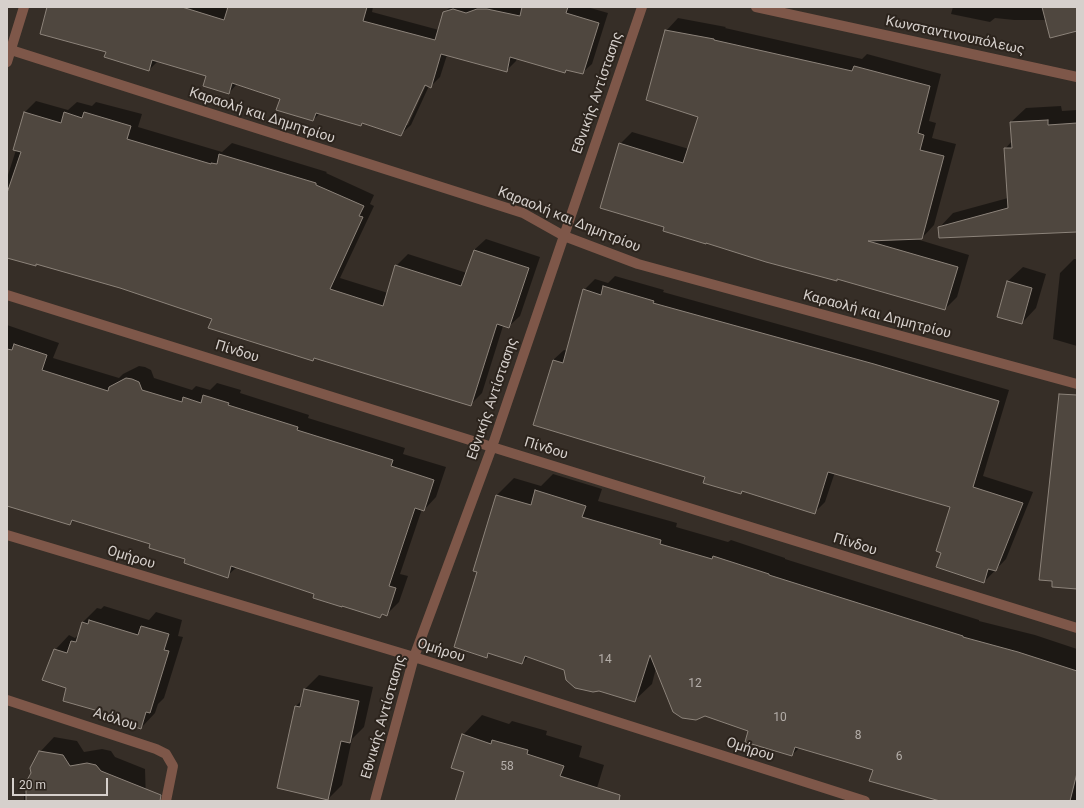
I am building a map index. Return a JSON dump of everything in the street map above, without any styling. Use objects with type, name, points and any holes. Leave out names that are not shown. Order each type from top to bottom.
[{"type":"street","points":[[7,62],[24,7]]},
{"type":"street","name":"Εθνικής Αντίστασης","points":[[375,801],[414,657],[492,447],[642,7]]},
{"type":"street","name":"Κωνσταντινουπόλεως","points":[[756,7],[1077,77]]},
{"type":"street","name":"Καραολή και Δημητρίου","points":[[11,50],[523,213],[564,236],[638,264],[1077,384]]},
{"type":"street","name":"Πίνδου","points":[[7,295],[1077,628]]},
{"type":"street","name":"Ομήρου","points":[[7,535],[414,657],[865,801]]},
{"type":"street","name":"Αιόλου","points":[[7,700],[156,749],[166,754],[173,766],[166,801]]},
{"type":"building","points":[[47,7],[182,7],[224,20],[228,7],[367,7],[363,21],[435,40],[443,12],[453,9],[466,13],[477,9],[487,9],[520,16],[522,7],[568,7],[566,13],[599,23],[583,74],[566,70],[565,73],[510,57],[507,72],[441,54],[431,88],[425,85],[401,136],[362,123],[361,126],[316,113],[313,121],[276,110],[280,99],[232,83],[229,94],[203,86],[206,76],[152,60],[149,71],[104,57],[106,52],[40,34]]},
{"type":"building","points":[[1042,7],[1077,7],[1077,31],[1050,38]]},
{"type":"building","points":[[665,30],[714,39],[852,71],[854,66],[930,86],[918,133],[924,135],[920,150],[944,156],[922,239],[868,241],[958,267],[945,310],[837,279],[837,281],[766,262],[663,231],[664,227],[600,208],[619,143],[683,163],[698,117],[646,100]]},
{"type":"building","points":[[24,112],[61,123],[64,112],[82,118],[84,112],[131,126],[127,139],[211,164],[217,164],[219,154],[316,183],[316,185],[364,206],[359,216],[363,217],[330,289],[383,306],[395,265],[461,286],[474,250],[529,268],[509,328],[497,324],[471,406],[314,358],[313,361],[208,328],[212,319],[120,288],[36,264],[36,266],[7,258],[7,193],[21,152],[13,150]]},
{"type":"building","points":[[1048,120],[1048,125],[1077,123],[1077,232],[939,238],[938,227],[1008,208],[1004,148],[1012,148],[1010,122]]},
{"type":"building","points":[[1007,281],[1032,288],[1022,324],[997,317]]},
{"type":"building","points":[[603,286],[654,301],[653,303],[874,364],[999,401],[973,487],[1023,503],[996,571],[988,569],[984,583],[936,567],[941,553],[936,551],[950,507],[828,472],[815,514],[742,491],[741,494],[703,483],[705,477],[533,425],[553,360],[563,363],[583,289],[601,295]]},
{"type":"building","points":[[14,344],[47,355],[42,370],[108,391],[109,387],[126,378],[139,382],[142,390],[182,402],[183,397],[201,403],[203,395],[229,403],[228,405],[298,427],[297,430],[393,460],[391,466],[434,480],[424,511],[415,508],[389,586],[396,588],[387,616],[382,614],[380,618],[313,598],[314,594],[231,566],[228,578],[184,563],[185,559],[149,548],[150,544],[72,520],[70,525],[7,506],[7,349],[12,350]]},
{"type":"building","points":[[1059,394],[1077,395],[1077,589],[1052,587],[1052,581],[1039,580]]},
{"type":"building","points":[[535,490],[586,506],[582,517],[661,540],[660,544],[712,559],[713,556],[963,637],[1018,652],[1077,671],[1077,773],[1070,801],[940,801],[869,781],[873,770],[795,747],[792,756],[745,742],[748,731],[705,716],[696,720],[682,718],[673,712],[650,655],[635,702],[599,691],[593,692],[575,688],[566,680],[564,670],[525,656],[522,664],[488,653],[487,658],[454,647],[477,572],[473,571],[496,495],[531,505]]},
{"type":"building","points":[[89,620],[138,635],[141,626],[169,634],[164,650],[169,651],[150,713],[146,712],[141,729],[115,720],[116,716],[63,701],[66,688],[42,680],[54,649],[67,653],[71,641],[76,642],[82,622],[88,624]]},
{"type":"building","points":[[304,689],[359,701],[350,743],[341,741],[328,800],[277,788],[295,706],[300,707]]},
{"type":"building","points":[[462,734],[491,744],[492,740],[528,750],[527,754],[564,766],[560,776],[620,795],[619,801],[455,801],[464,772],[451,768]]},
{"type":"building","points":[[39,751],[63,755],[70,766],[87,763],[96,765],[101,771],[161,795],[160,801],[26,801],[26,782],[31,773],[30,768]]}]
